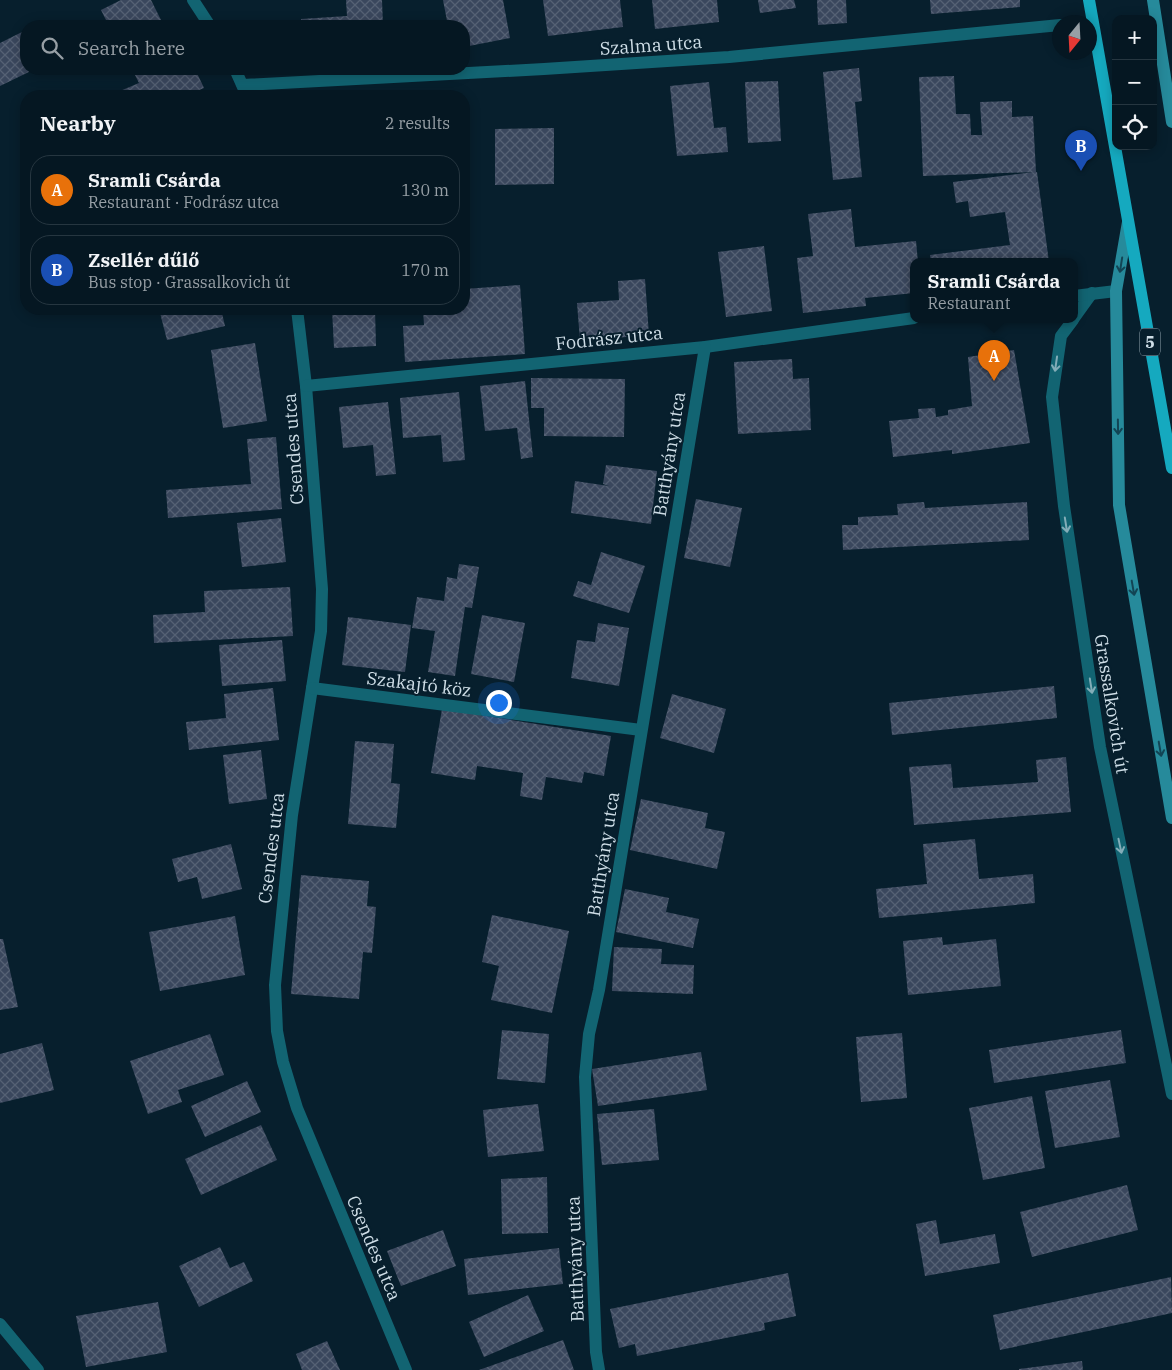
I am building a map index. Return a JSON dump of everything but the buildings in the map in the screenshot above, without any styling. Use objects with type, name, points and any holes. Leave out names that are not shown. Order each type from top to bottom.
[{"type":"main road","name":"5","points":[[1089,0],[1090,15]]},
{"type":"main road","name":"5","points":[[1097,57],[1129,217],[1172,468]]},
{"type":"street","points":[[193,0],[206,20]]},
{"type":"street","points":[[1153,0],[1172,122]]},
{"type":"street","name":"Szalma utca","points":[[470,74],[729,57],[1052,26]]},
{"type":"street","points":[[238,75],[245,90]]},
{"type":"street","name":"Szalma utca","points":[[259,90],[462,75]]},
{"type":"street","points":[[1129,217],[1116,292],[1119,505],[1172,818]]},
{"type":"street","points":[[1078,295],[1116,292]]},
{"type":"street","name":"Grassalkovich út","points":[[1078,312],[1092,293]]},
{"type":"street","name":"Csendes utca","points":[[298,315],[306,386],[322,589],[320,631],[292,815],[275,985],[277,1031],[283,1062],[297,1108],[406,1370]]},
{"type":"street","name":"Fodrász utca","points":[[306,386],[705,346],[910,319]]},
{"type":"street","name":"Grassalkovich út","points":[[1070,323],[1061,336],[1052,397],[1064,506],[1100,748],[1172,1094]]},
{"type":"street","name":"Batthyány utca","points":[[599,1370],[596,1352],[585,1077],[589,1034],[599,990],[705,346]]},
{"type":"street","name":"Szakajtó köz","points":[[312,688],[641,730]]},
{"type":"street","points":[[0,1324],[38,1370]]},
{"type":"place","name":"Zsellér dűlő","points":[[1081,171]]},
{"type":"place","name":"Sramli Csárda","points":[[994,381]]}]
